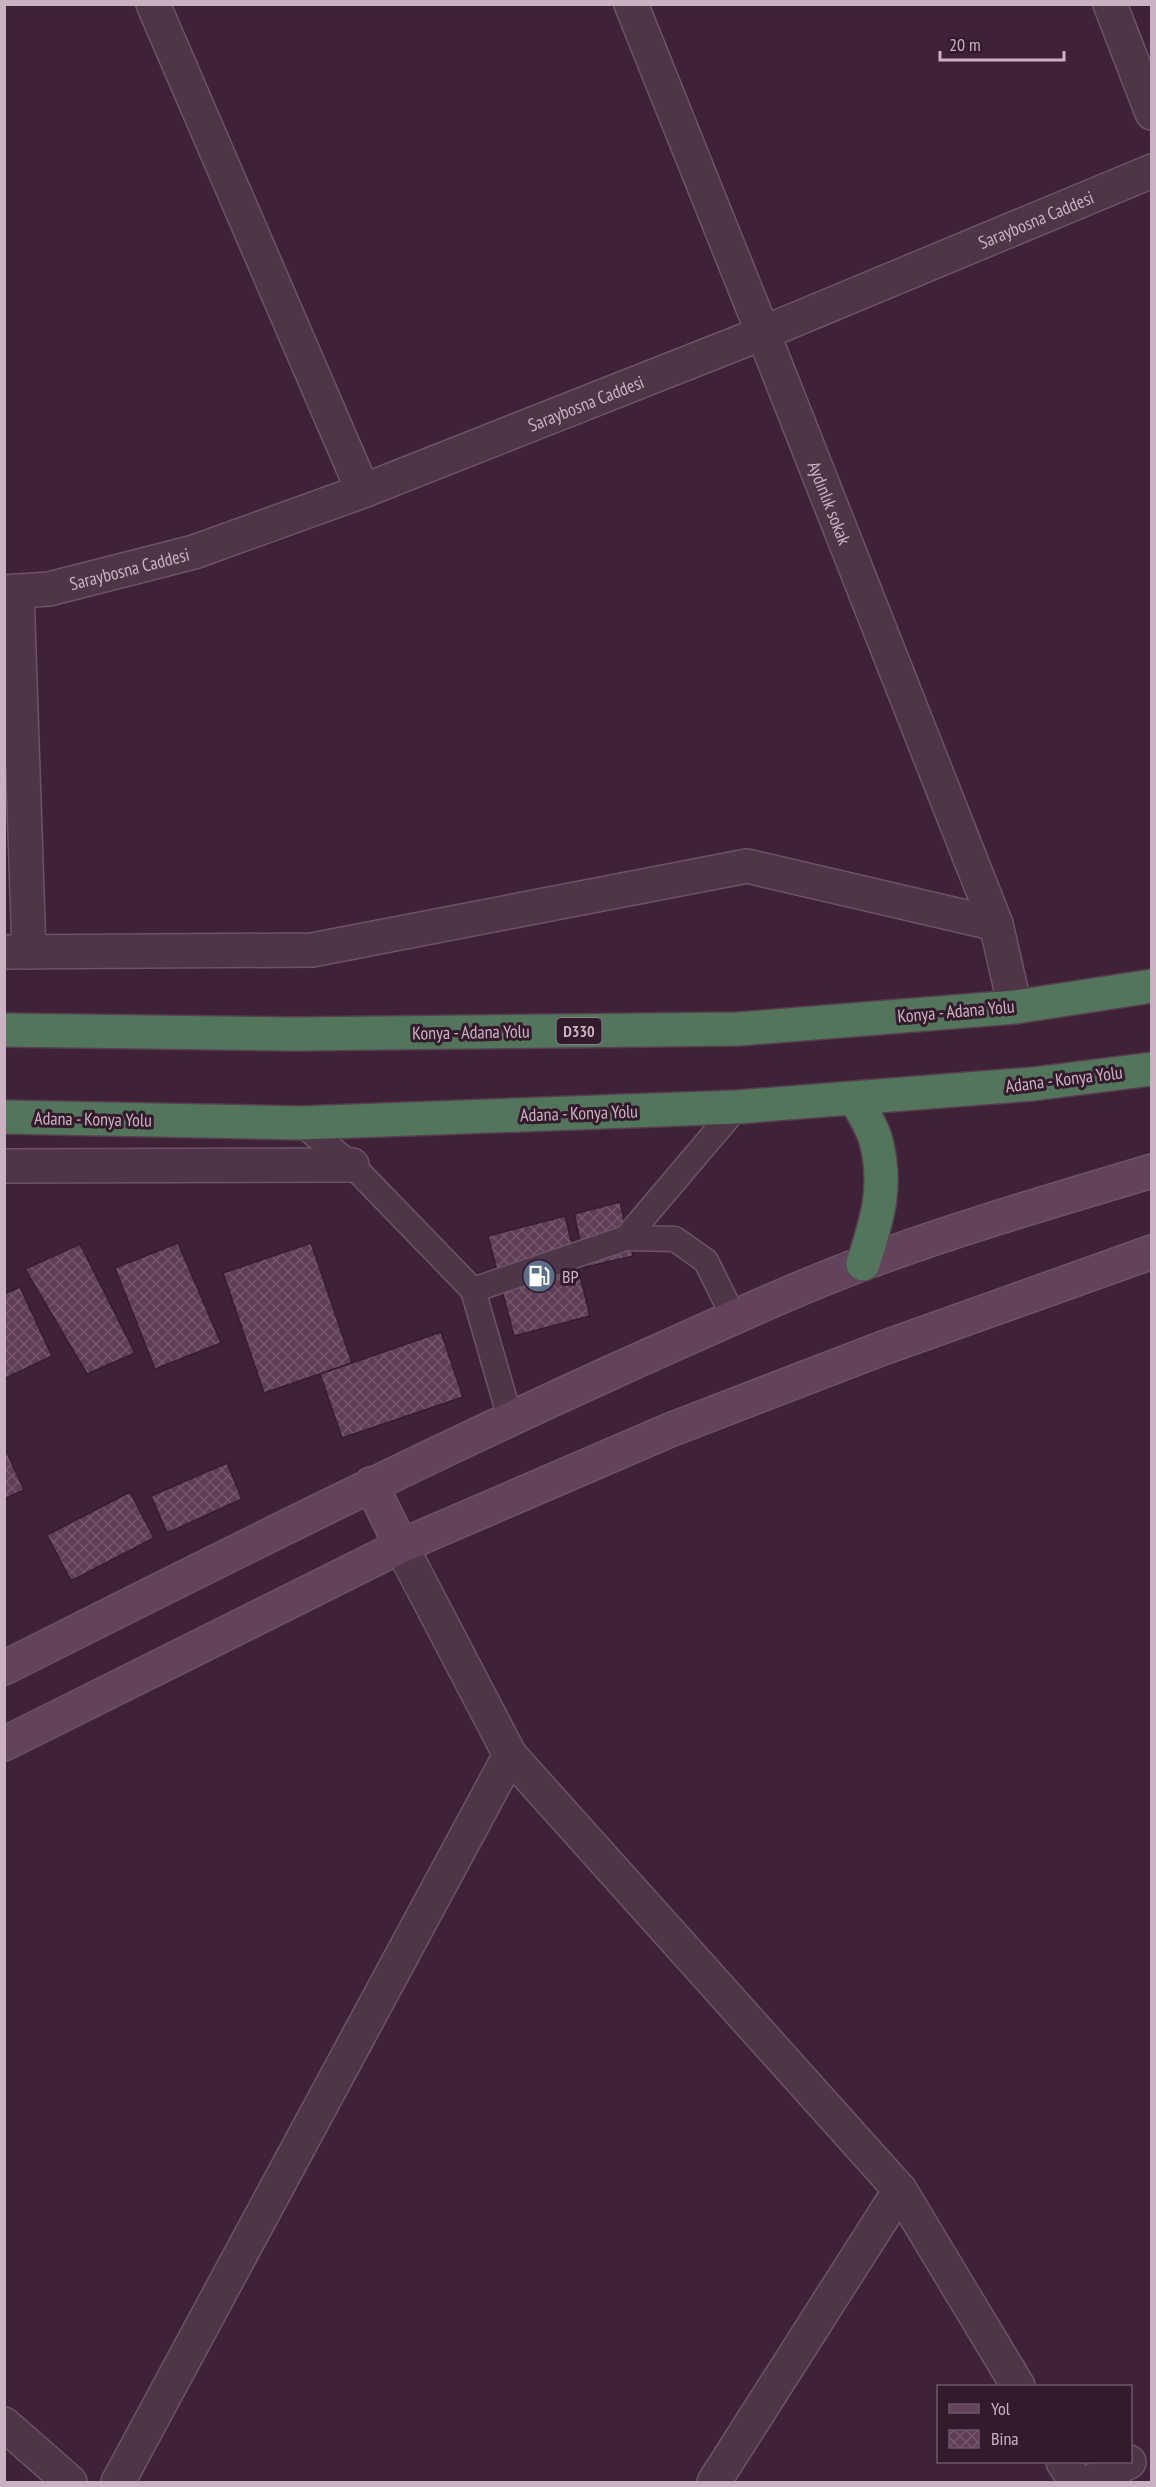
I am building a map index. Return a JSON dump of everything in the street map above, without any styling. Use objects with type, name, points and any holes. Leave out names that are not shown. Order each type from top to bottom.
[{"type":"highway","name":"Konya - Adana Yolu","points":[[4,1030],[296,1034],[738,1029],[1015,1007],[1152,986]]},
{"type":"highway","name":"Adana - Konya Yolu","points":[[4,1117],[300,1123],[737,1107],[1033,1084],[1152,1068]]},
{"type":"highway","points":[[856,1099],[876,1139],[883,1179],[878,1218],[863,1264]]},
{"type":"main road","points":[[4,1668],[371,1484],[510,1418],[734,1318],[863,1264],[1008,1215],[1152,1171]]},
{"type":"main road","points":[[4,1744],[401,1546],[670,1430],[883,1348],[1152,1252]]},
{"type":"main road","points":[[371,1484],[401,1546]]},
{"type":"street","points":[[153,4],[363,491]]},
{"type":"street","name":"Aydınlık sokak","points":[[631,4],[764,333],[996,924],[1015,1007]]},
{"type":"street","points":[[1110,4],[1152,112]]},
{"type":"street","name":"Saraybosna Caddesi","points":[[11,592],[49,588],[194,552],[363,491],[764,333],[1152,171]]},
{"type":"street","points":[[11,592],[17,952],[312,950],[747,866],[996,924]]},
{"type":"street","points":[[4,1166],[352,1165]]},
{"type":"street","points":[[401,1546],[510,1755],[900,2190],[1017,2385]]},
{"type":"street","points":[[118,2482],[510,1755]]},
{"type":"street","points":[[714,2482],[900,2190]]},
{"type":"street","points":[[4,2424],[70,2482]]},
{"type":"street","points":[[1132,2460],[1152,2449]]},
{"type":"street","points":[[1065,2463],[1076,2482]]},
{"type":"street","points":[[1090,2482],[1126,2463]]},
{"type":"lane","points":[[626,1238],[737,1107]]},
{"type":"lane","points":[[300,1123],[352,1165],[473,1290],[510,1418]]},
{"type":"lane","points":[[473,1290],[626,1238],[675,1239],[706,1261],[734,1318]]},
{"type":"building","points":[[620,1202],[633,1256],[586,1267],[574,1214]]},
{"type":"building","name":"BP","points":[[565,1216],[590,1316],[514,1336],[488,1236]]},
{"type":"building","points":[[178,1243],[221,1343],[155,1369],[115,1268]]},
{"type":"building","points":[[311,1243],[352,1363],[264,1393],[223,1273]]},
{"type":"building","points":[[80,1244],[135,1353],[87,1374],[25,1269]]},
{"type":"building","points":[[20,1287],[52,1356],[4,1379],[4,1294]]},
{"type":"building","points":[[441,1332],[463,1397],[342,1438],[320,1374]]},
{"type":"building","points":[[4,1446],[24,1490],[4,1499]]},
{"type":"building","points":[[227,1463],[242,1499],[167,1533],[151,1496]]},
{"type":"building","points":[[130,1492],[154,1538],[71,1581],[47,1535]]},
{"type":"place","name":"BP","points":[[539,1276]]}]
